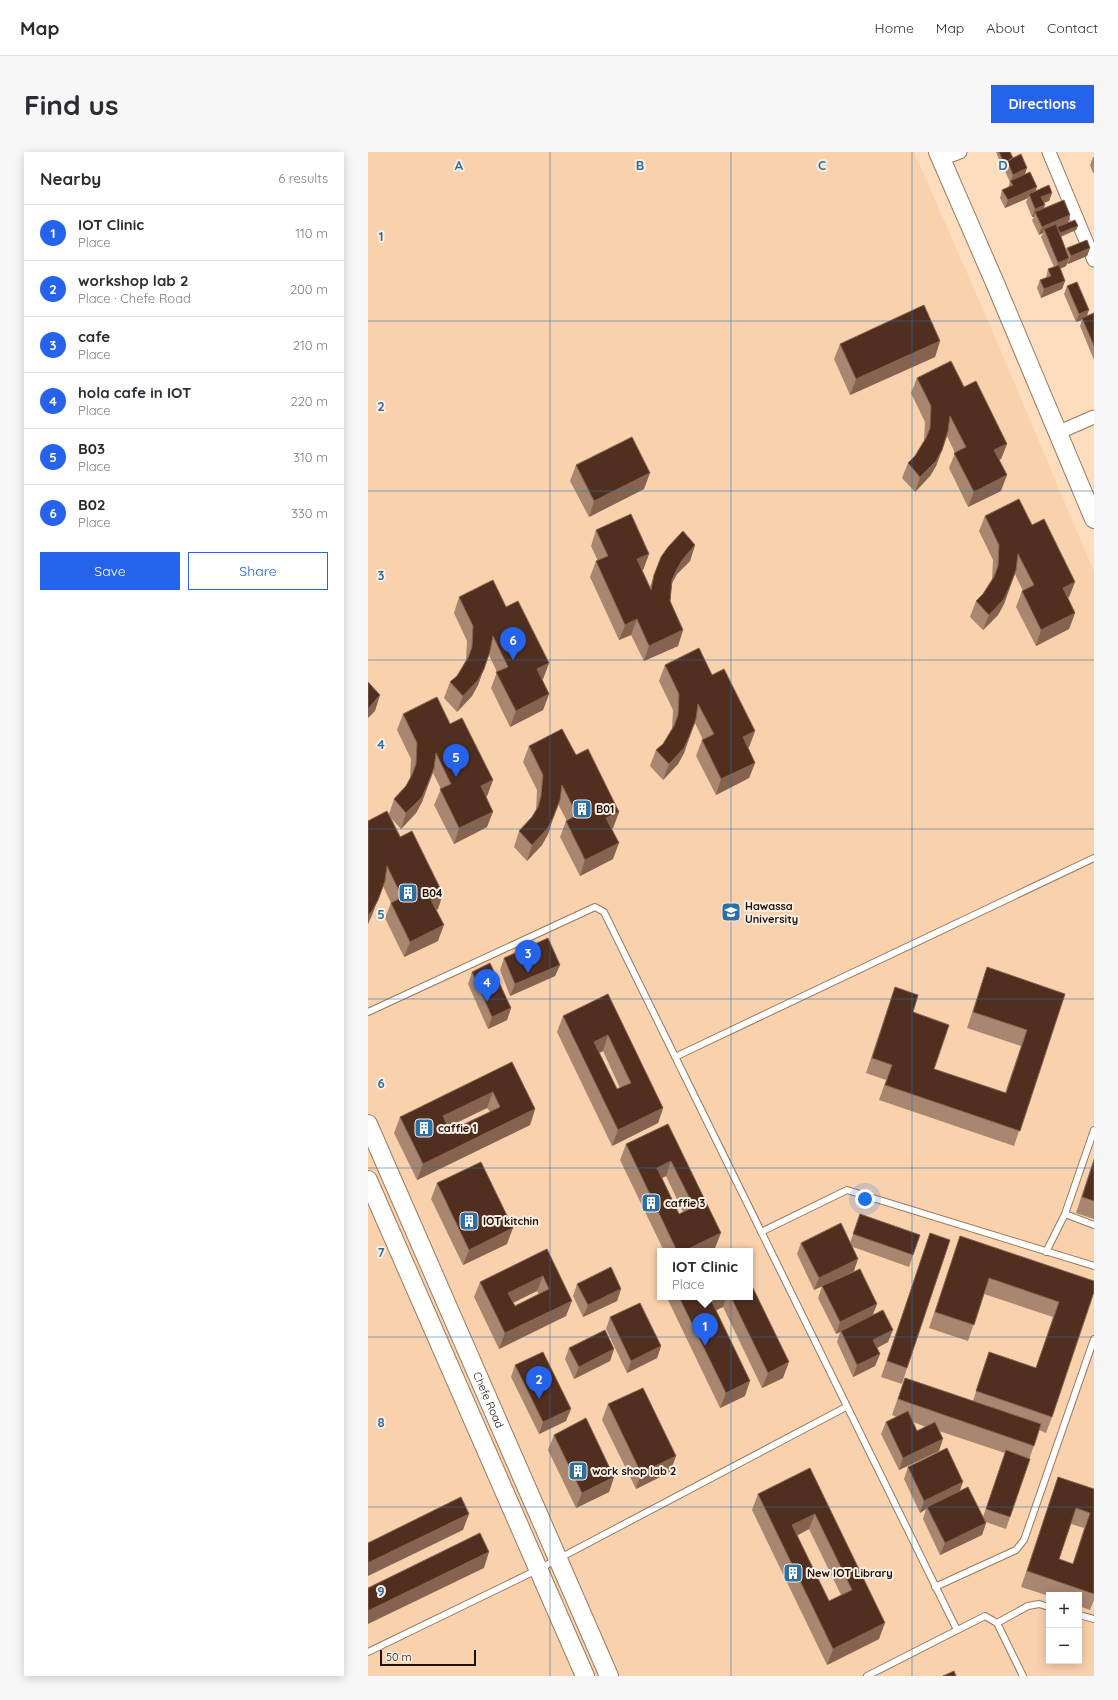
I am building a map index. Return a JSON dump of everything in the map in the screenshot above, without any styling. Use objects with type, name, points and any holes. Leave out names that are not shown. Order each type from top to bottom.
[{"type":"street","points":[[960,152],[939,156],[1094,519]]},
{"type":"street","points":[[1049,152],[1094,260]]},
{"type":"street","points":[[1057,433],[1094,417]]},
{"type":"street","name":"Chefe Road","points":[[368,1124],[609,1676]]},
{"type":"street","name":"Chefe Road","points":[[368,1180],[585,1676]]},
{"type":"lane","points":[[675,1057],[1094,858]]},
{"type":"lane","points":[[368,1012],[596,908],[604,912],[846,1407],[957,1630]]},
{"type":"lane","points":[[1046,1252],[1065,1214],[1094,1130]]},
{"type":"lane","points":[[761,1232],[847,1190],[1094,1266]]},
{"type":"lane","points":[[1065,1214],[1094,1225]]},
{"type":"lane","points":[[935,1587],[1016,1550],[1024,1540],[1094,1338]]},
{"type":"lane","points":[[368,1652],[539,1570],[846,1407]]},
{"type":"lane","points":[[997,1623],[1028,1606],[1039,1604],[1046,1606]]},
{"type":"lane","points":[[866,1676],[985,1616],[997,1623],[1023,1676]]},
{"type":"lane","points":[[1082,1616],[1094,1619]]},
{"type":"shaded area","name":"Hawassa University","points":[[368,152],[914,152],[990,325],[1094,572],[1094,1676],[368,1676]]},
{"type":"building","points":[[999,152],[1010,152],[1013,158],[1004,163]]},
{"type":"building","points":[[1021,154],[1027,168],[1013,175],[1007,161]]},
{"type":"building","points":[[1030,172],[1037,187],[1008,200],[1002,190],[1013,185],[1010,181]]},
{"type":"building","points":[[1049,185],[1052,193],[1041,197],[1045,205],[1035,209],[1029,194]]},
{"type":"building","points":[[1064,200],[1070,215],[1042,227],[1035,212]]},
{"type":"building","points":[[1075,220],[1078,226],[1060,233],[1057,227]]},
{"type":"building","points":[[1056,224],[1069,258],[1058,263],[1044,229]]},
{"type":"building","points":[[1087,240],[1090,248],[1071,256],[1067,248]]},
{"type":"building","points":[[1059,265],[1065,281],[1044,289],[1040,280],[1051,276],[1048,269]]},
{"type":"building","points":[[1077,282],[1089,310],[1079,314],[1067,286]]},
{"type":"building","points":[[924,305],[940,341],[856,379],[840,344]]},
{"type":"building","points":[[1094,313],[1094,346],[1082,318]]},
{"type":"building","points":[[951,361],[964,387],[976,381],[1007,444],[994,450],[1007,475],[974,492],[954,453],[966,447],[950,416],[948,431],[942,450],[936,461],[920,477],[908,463],[915,456],[930,428],[931,406],[917,378]]},
{"type":"building","points":[[632,437],[650,473],[594,501],[576,465]]},
{"type":"building","points":[[1019,499],[1032,525],[1044,519],[1075,582],[1063,588],[1075,613],[1041,630],[1022,591],[1034,585],[1018,554],[1016,570],[1004,599],[989,615],[976,601],[983,594],[994,577],[998,566],[999,545],[985,516]]},
{"type":"building","points":[[631,514],[649,554],[637,559],[651,590],[654,575],[661,557],[683,531],[695,545],[683,559],[672,580],[670,601],[683,630],[649,646],[637,619],[625,625],[596,561],[608,556],[596,530]]},
{"type":"building","points":[[493,580],[506,607],[518,601],[549,663],[537,669],[549,694],[516,711],[496,672],[508,667],[493,636],[484,669],[478,680],[463,696],[450,682],[457,676],[468,658],[472,647],[473,626],[459,597]]},
{"type":"building","points":[[699,648],[712,675],[724,669],[755,731],[743,737],[755,763],[721,779],[702,740],[714,734],[698,704],[696,719],[684,748],[669,764],[656,750],[663,744],[674,726],[678,715],[679,694],[665,665]]},
{"type":"building","points":[[368,682],[380,695],[368,709]]},
{"type":"building","points":[[437,697],[450,724],[462,718],[493,780],[481,786],[493,812],[459,828],[440,789],[451,784],[436,753],[434,768],[422,797],[406,813],[394,799],[406,786],[416,764],[417,743],[403,714]]},
{"type":"building","name":"B01","points":[[562,729],[576,755],[588,749],[619,812],[606,818],[619,843],[585,860],[566,821],[577,815],[562,785],[560,800],[553,818],[547,829],[532,845],[519,831],[532,817],[538,807],[541,796],[543,775],[529,746]]},
{"type":"building","name":"B04","points":[[387,811],[400,837],[412,831],[443,894],[431,900],[444,925],[410,942],[391,903],[402,897],[387,866],[385,881],[378,900],[368,915],[368,821]]},
{"type":"building","points":[[548,938],[560,965],[515,984],[504,958]]},
{"type":"building","points":[[490,963],[511,1008],[492,1017],[472,972]]},
{"type":"building","points":[[987,967],[1065,994],[1020,1131],[885,1085],[892,1065],[872,1058],[895,987],[918,995],[913,1012],[949,1025],[934,1069],[1006,1093],[1027,1030],[973,1012]]},
{"type":"building","points":[[608,994],[663,1108],[618,1130],[563,1016]],"holes":[[[608,1035],[631,1083],[617,1089],[594,1042]]]},
{"type":"building","points":[[512,1062],[535,1109],[423,1164],[400,1117]],"holes":[[[493,1092],[500,1107],[450,1131],[443,1116]]]},
{"type":"building","points":[[668,1124],[721,1233],[690,1248],[676,1248],[626,1144]],"holes":[[[671,1161],[694,1207],[679,1214],[657,1168]]]},
{"type":"building","points":[[1094,1160],[1094,1201],[1082,1197]]},
{"type":"building","name":"IOT kitchin","points":[[481,1162],[513,1228],[469,1250],[437,1183]]},
{"type":"building","points":[[860,1214],[920,1235],[913,1255],[853,1234]]},
{"type":"building","points":[[841,1223],[858,1259],[819,1278],[801,1243]]},
{"type":"building","points":[[930,1233],[950,1240],[907,1368],[887,1361]]},
{"type":"building","points":[[960,1236],[1094,1281],[1094,1292],[1052,1417],[976,1391],[989,1352],[1036,1368],[1059,1302],[989,1278],[974,1325],[935,1312]]},
{"type":"building","points":[[547,1249],[572,1301],[505,1333],[480,1282]],"holes":[[[543,1276],[549,1289],[515,1306],[508,1293]]]},
{"type":"building","points":[[611,1267],[621,1289],[588,1305],[577,1284]]},
{"type":"building","points":[[860,1269],[877,1304],[840,1322],[822,1286]]},
{"type":"building","points":[[753,1288],[789,1362],[768,1373],[732,1300],[753,1300]]},
{"type":"building","points":[[680,1300],[711,1300],[750,1381],[726,1393]]},
{"type":"building","points":[[640,1303],[661,1346],[631,1361],[610,1317]]},
{"type":"building","points":[[883,1310],[893,1330],[873,1340],[880,1354],[857,1365],[841,1331]]},
{"type":"building","points":[[605,1330],[614,1349],[579,1367],[569,1348]]},
{"type":"building","points":[[543,1352],[571,1409],[543,1422],[515,1365]]},
{"type":"building","points":[[905,1378],[1041,1424],[1034,1446],[898,1399]]},
{"type":"building","points":[[643,1388],[676,1456],[641,1473],[608,1404]]},
{"type":"building","points":[[908,1411],[917,1431],[935,1422],[943,1439],[903,1458],[886,1422]]},
{"type":"building","points":[[586,1418],[614,1477],[582,1493],[554,1435]]},
{"type":"building","points":[[947,1448],[963,1482],[924,1501],[908,1467]]},
{"type":"building","points":[[1006,1450],[1030,1459],[1010,1517],[986,1509]]},
{"type":"building","points":[[810,1468],[885,1623],[833,1649],[758,1494]],"holes":[[[815,1514],[852,1590],[829,1601],[792,1525]]]},
{"type":"building","points":[[1058,1477],[1094,1489],[1094,1594],[1027,1571]],"holes":[[[1076,1508],[1090,1513],[1073,1564],[1059,1559]]]},
{"type":"building","points":[[968,1487],[986,1523],[945,1543],[927,1507]]},
{"type":"building","points":[[461,1497],[469,1514],[368,1563],[368,1543]]},
{"type":"building","points":[[480,1533],[489,1552],[368,1611],[368,1588]]},
{"type":"building","points":[[954,1671],[956,1676],[943,1676]]},
{"type":"place","name":"B02","points":[[513,660]]},
{"type":"place","name":"B03","points":[[456,777]]},
{"type":"place","name":"B01","points":[[582,809]]},
{"type":"place","name":"B04","points":[[408,893]]},
{"type":"place","name":"Hawassa University","points":[[731,912]]},
{"type":"place","name":"cafe","points":[[528,973]]},
{"type":"place","name":"hola cafe in IOT","points":[[487,1002]]},
{"type":"place","name":"caffie 1","points":[[424,1128]]},
{"type":"place","name":"caffie 3","points":[[651,1203]]},
{"type":"place","name":"IOT kitchin","points":[[469,1221]]},
{"type":"place","name":"IOT Clinic","points":[[705,1346]]},
{"type":"place","name":"workshop lab 2","points":[[539,1399]]},
{"type":"place","name":"work shop lab 2","points":[[578,1471]]},
{"type":"place","name":"New IOT Library","points":[[793,1573]]}]
